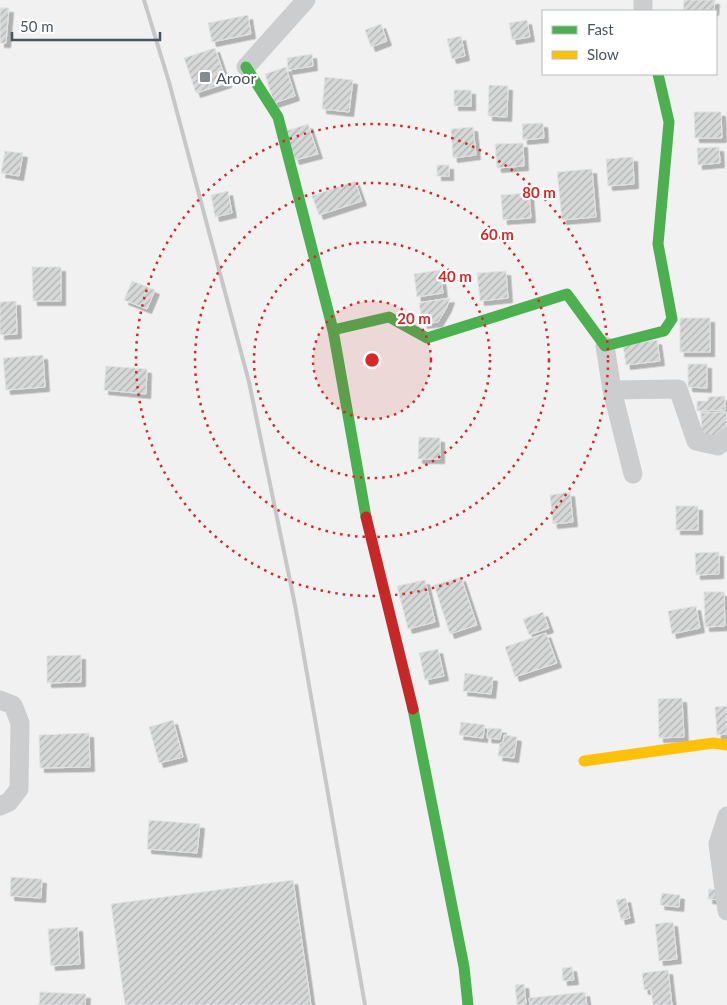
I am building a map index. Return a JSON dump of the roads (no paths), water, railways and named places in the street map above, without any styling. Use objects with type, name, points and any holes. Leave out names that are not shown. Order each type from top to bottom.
[{"type":"street","points":[[306,0],[246,68],[278,117],[333,330],[370,538],[406,676],[464,967],[468,1005]]},
{"type":"street","points":[[606,346],[664,331],[672,318],[658,244],[669,122],[658,75]]},
{"type":"street","points":[[333,330],[389,317],[427,338],[567,294],[606,346],[612,390],[633,474]]},
{"type":"street","points":[[612,390],[678,389],[696,440],[718,446],[727,437]]},
{"type":"street","points":[[0,700],[13,705],[20,723],[19,789],[9,802],[0,806]]},
{"type":"street","points":[[584,761],[714,743],[727,745]]},
{"type":"street","points":[[727,816],[718,844],[727,911]]},
{"type":"railway","points":[[144,0],[169,82],[249,382],[295,605],[365,1005]]},
{"type":"place","name":"Aroor","points":[[205,77]]}]
